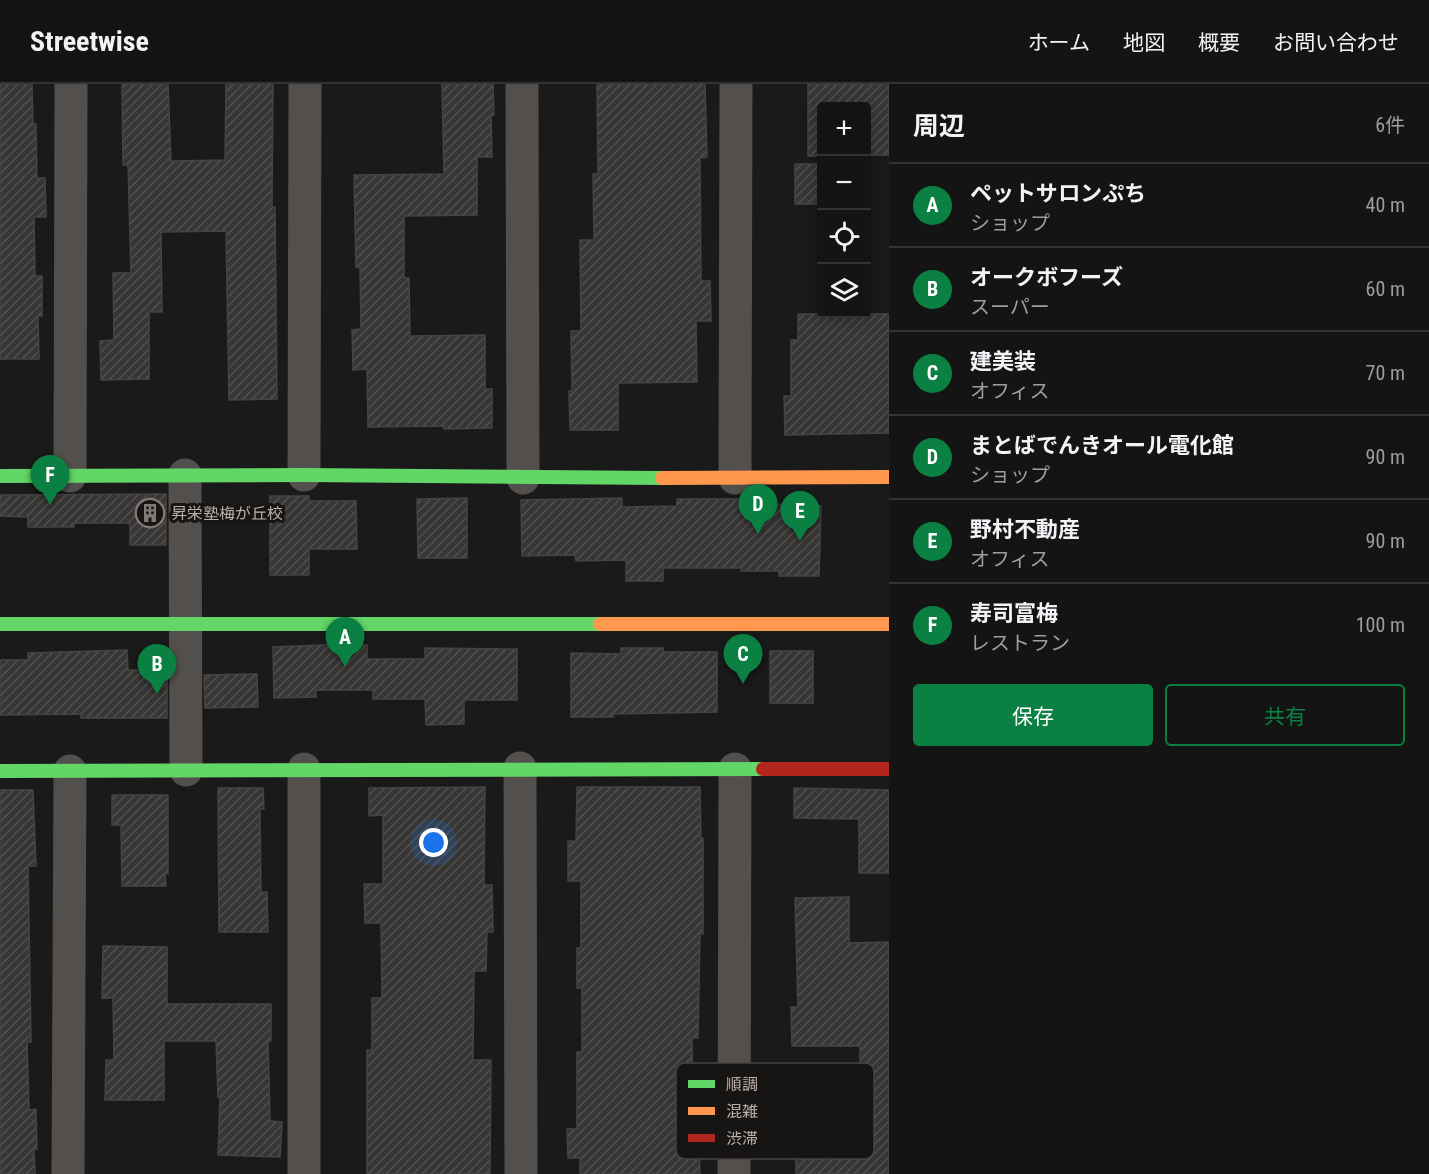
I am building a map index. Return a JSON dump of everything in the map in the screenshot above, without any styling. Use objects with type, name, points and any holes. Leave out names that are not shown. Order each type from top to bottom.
[{"type":"street","points":[[70,476],[71,84]]},
{"type":"street","points":[[304,475],[305,84]]},
{"type":"street","points":[[522,84],[523,478]]},
{"type":"street","points":[[735,478],[736,84]]},
{"type":"street","points":[[185,475],[186,770]]},
{"type":"street","points":[[0,476],[889,477]]},
{"type":"street","points":[[0,624],[889,624]]},
{"type":"street","points":[[520,768],[521,1174]]},
{"type":"street","points":[[0,771],[520,768],[889,769]]},
{"type":"street","points":[[304,769],[304,1174]]},
{"type":"street","points":[[734,1063],[735,769]]},
{"type":"street","points":[[68,1174],[70,771]]},
{"type":"street","points":[[734,1159],[734,1174]]},
{"type":"building","points":[[0,84],[32,84],[33,124],[36,124],[37,178],[45,178],[46,217],[34,217],[35,276],[42,276],[42,316],[38,316],[39,359],[0,359]]},
{"type":"building","points":[[122,84],[168,84],[171,161],[225,160],[226,84],[273,84],[272,207],[275,207],[277,399],[229,400],[226,231],[161,232],[162,312],[149,312],[149,379],[101,380],[100,341],[114,340],[113,273],[131,273],[128,165],[123,165]]},
{"type":"building","points":[[442,84],[493,84],[492,157],[477,157],[477,215],[404,216],[404,278],[409,278],[410,336],[485,335],[485,389],[492,389],[492,428],[368,427],[367,369],[353,370],[352,330],[361,329],[360,267],[356,267],[354,175],[444,174]]},
{"type":"building","points":[[597,84],[705,84],[707,157],[700,158],[701,281],[710,281],[711,321],[696,321],[697,382],[618,383],[618,430],[570,430],[571,331],[581,331],[580,240],[594,240],[593,174],[598,174]]},
{"type":"building","points":[[808,84],[889,84],[889,155],[871,155],[871,102],[817,102],[817,156],[808,156]]},
{"type":"building","points":[[795,164],[817,164],[817,204],[795,204]]},
{"type":"building","points":[[798,314],[817,314],[817,318],[871,318],[871,314],[889,314],[889,433],[785,435],[784,396],[791,396],[791,340],[798,340]]},
{"type":"building","points":[[166,494],[166,545],[130,545],[130,523],[74,523],[74,527],[28,527],[28,517],[0,516],[0,495]]},
{"type":"building","points":[[270,496],[309,496],[309,501],[356,501],[357,549],[309,549],[309,575],[270,575]]},
{"type":"building","points":[[467,498],[467,558],[418,558],[417,499]]},
{"type":"building","points":[[622,498],[622,507],[677,506],[677,499],[742,498],[775,498],[775,504],[821,506],[819,576],[779,576],[779,571],[741,571],[741,568],[663,568],[663,581],[626,581],[626,560],[576,561],[575,555],[522,556],[521,500]]},
{"type":"building","points":[[367,645],[367,659],[425,659],[425,648],[517,649],[517,700],[464,700],[464,724],[426,725],[425,699],[373,699],[373,690],[316,690],[316,697],[274,698],[273,647]]},
{"type":"building","points":[[621,648],[663,648],[663,652],[717,652],[717,712],[571,717],[571,653],[621,654]]},
{"type":"building","points":[[127,650],[128,670],[167,670],[167,718],[81,718],[81,714],[0,715],[0,660],[28,660],[28,653]]},
{"type":"building","points":[[770,651],[813,651],[813,703],[770,703]]},
{"type":"building","points":[[257,674],[258,707],[205,708],[204,675]]},
{"type":"building","points":[[485,787],[484,885],[492,885],[493,932],[487,932],[486,971],[474,971],[473,1060],[491,1060],[490,1174],[367,1174],[367,1050],[372,1050],[372,998],[382,998],[381,923],[365,923],[364,884],[383,884],[383,815],[369,816],[369,788]]},
{"type":"building","points":[[577,787],[700,787],[701,838],[703,838],[703,934],[700,934],[698,1038],[692,1038],[692,1063],[676,1063],[676,1159],[699,1159],[700,1174],[580,1174],[580,1158],[568,1158],[567,1129],[577,1129],[577,1052],[582,1052],[582,988],[577,988],[577,948],[581,948],[581,881],[568,881],[568,841],[576,841]]},
{"type":"building","points":[[218,788],[263,788],[264,809],[260,809],[261,892],[267,892],[268,932],[219,932]]},
{"type":"building","points":[[794,788],[889,790],[889,873],[859,873],[859,819],[794,818]]},
{"type":"building","points":[[0,790],[33,790],[36,866],[28,866],[31,1042],[27,1042],[29,1110],[36,1109],[35,1174],[0,1174]]},
{"type":"building","points":[[112,795],[168,795],[166,886],[122,886],[121,825],[112,825]]},
{"type":"building","points":[[849,897],[849,943],[889,942],[889,1174],[796,1174],[796,1159],[874,1159],[874,1063],[860,1063],[860,1046],[792,1046],[791,1007],[798,1007],[795,898]]},
{"type":"building","points":[[103,946],[167,947],[167,1004],[271,1004],[271,1041],[268,1041],[270,1121],[282,1122],[280,1157],[218,1155],[220,1097],[218,1097],[216,1041],[164,1041],[164,1100],[105,1100],[106,1060],[114,1060],[113,998],[102,998]]},
{"type":"traffic: fast","points":[[0,476],[304,475],[662,478]]},
{"type":"traffic: fast","points":[[0,624],[600,624]]},
{"type":"traffic: fast","points":[[0,771],[763,769]]},
{"type":"traffic: slow","points":[[662,478],[889,477]]},
{"type":"traffic: slow","points":[[600,624],[889,624]]},
{"type":"traffic: jam","points":[[763,769],[889,769]]},
{"type":"place","name":"寿司富梅","points":[[50,505]]},
{"type":"place","name":"昇栄塾梅が丘校","points":[[150,513]]},
{"type":"place","name":"まとばでんきオール電化館","points":[[758,534]]},
{"type":"place","name":"野村不動産","points":[[800,541]]},
{"type":"place","name":"ペットサロンぷち","points":[[345,667]]},
{"type":"place","name":"建美装","points":[[743,684]]},
{"type":"place","name":"オークボフーズ","points":[[157,694]]}]
